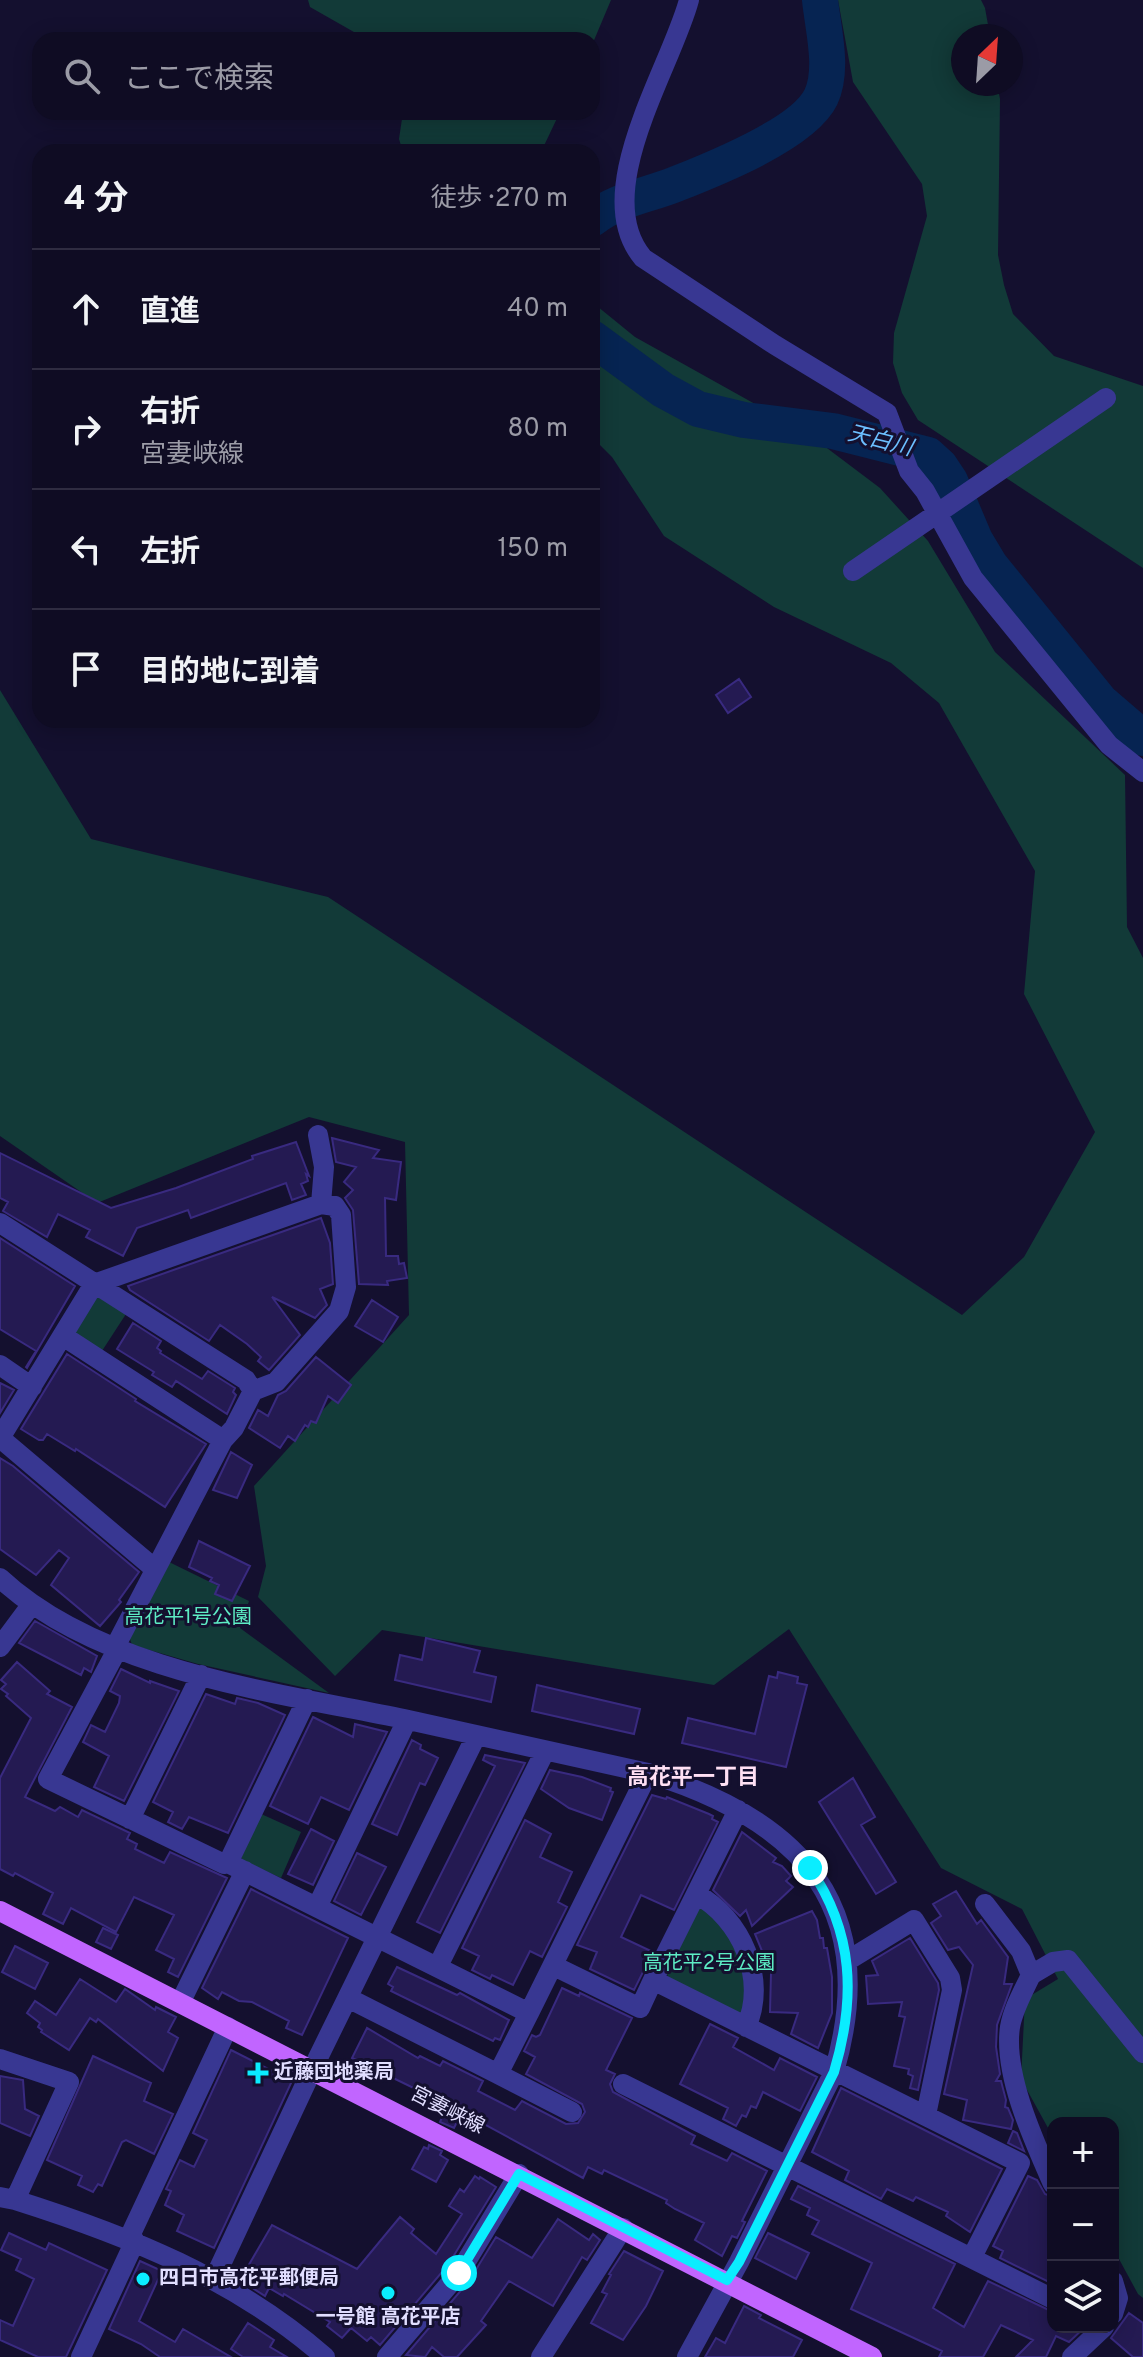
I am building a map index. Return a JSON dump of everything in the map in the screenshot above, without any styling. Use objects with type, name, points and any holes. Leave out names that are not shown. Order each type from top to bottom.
[{"type":"main road","name":"宮妻峡線","points":[[0,1911],[727,2280],[872,2357]]},
{"type":"street","points":[[689,0],[644,115],[626,173],[626,219],[631,239],[643,258],[775,345],[887,413],[909,471],[925,491],[973,578],[1109,745],[1143,772]]},
{"type":"street","points":[[853,571],[1106,398]]},
{"type":"street","points":[[318,1135],[324,1167],[321,1204]]},
{"type":"street","points":[[155,1569],[0,1438],[94,1284],[321,1204],[335,1206],[341,1215],[345,1297],[339,1311],[276,1382],[253,1391],[234,1428],[223,1440],[48,1779],[236,1867],[529,2013]]},
{"type":"street","points":[[0,1223],[246,1380],[253,1391]]},
{"type":"street","points":[[63,1336],[223,1440]]},
{"type":"street","points":[[0,1365],[32,1387]]},
{"type":"street","points":[[0,1578],[54,1619],[116,1650],[201,1675],[648,1773],[753,1817],[810,1868],[830,1902],[840,1927],[847,1961],[848,2009],[834,2072],[739,2262],[687,2357]]},
{"type":"street","points":[[0,1647],[32,1604]]},
{"type":"street","points":[[130,1819],[201,1675]]},
{"type":"street","points":[[180,2003],[307,1699]]},
{"type":"street","points":[[317,1907],[407,1720]]},
{"type":"street","points":[[214,2279],[312,2070],[476,1736]]},
{"type":"street","points":[[438,1966],[545,1751]]},
{"type":"street","points":[[498,2074],[648,1773]]},
{"type":"street","points":[[554,1966],[640,2008],[738,1810]]},
{"type":"street","points":[[696,1894],[720,1911],[748,1957],[754,1994],[752,2014],[746,2027]]},
{"type":"street","points":[[985,1904],[1021,1951],[1031,1975]]},
{"type":"street","points":[[847,1961],[914,1920],[950,1978],[951,2002],[926,2115]]},
{"type":"street","points":[[1047,2170],[1010,2056],[1012,2017],[1031,1975],[1053,1962],[1068,1960],[1143,2053]]},
{"type":"street","points":[[653,1980],[1020,2163],[972,2257]]},
{"type":"street","points":[[348,1998],[572,2112]]},
{"type":"street","points":[[81,2357],[228,2027]]},
{"type":"street","points":[[0,2059],[69,2082],[8,2199],[132,2240],[214,2279],[304,2338],[325,2357]]},
{"type":"street","points":[[623,2084],[1047,2296]]},
{"type":"street","points":[[387,2357],[459,2273],[519,2174]]},
{"type":"street","points":[[541,2357],[623,2228]]},
{"type":"street","points":[[1072,2357],[1098,2333]]},
{"type":"green space","points":[[308,0],[611,0],[597,32],[354,32],[310,7]]},
{"type":"green space","points":[[838,0],[981,0],[988,24],[951,24],[951,96],[999,96],[998,255],[1004,285],[1013,314],[1054,356],[1143,386],[1143,568],[918,420],[902,393],[893,363],[894,333],[927,216],[922,184],[853,82]]},
{"type":"green space","points":[[402,120],[556,120],[545,144],[401,144]]},
{"type":"green space","points":[[600,309],[635,337],[807,433],[880,488],[928,541],[995,652],[1125,775],[1127,927],[1143,958],[1143,2298],[1119,2259],[1119,2117],[1047,2117],[1047,2126],[1021,2079],[1025,1999],[1058,1979],[1022,1909],[941,1868],[789,1629],[714,1685],[382,1630],[335,1676],[258,1597],[266,1566],[254,1486],[409,1315],[405,1142],[309,1117],[97,1203],[0,1136],[0,690],[91,839],[328,897],[962,1315],[1024,1257],[1095,1132],[1024,994],[1035,871],[939,703],[891,663],[774,607],[664,536],[612,457],[600,445]]},
{"type":"green space","points":[[99,1297],[126,1314],[100,1354],[72,1331],[92,1298]]},
{"type":"green space","name":"高花平1号公園","points":[[169,1562],[249,1601],[240,1628],[329,1693],[198,1664],[132,1645],[129,1636]]},
{"type":"green space","points":[[259,1813],[301,1832],[281,1878],[242,1860],[240,1850]]},
{"type":"green space","name":"高花平2号公園","points":[[699,1906],[709,1908],[738,1949],[748,1991],[740,2017],[670,1982],[667,1974]]},
{"type":"building","points":[[739,679],[751,697],[728,713],[716,695]]},
{"type":"building","points":[[332,1138],[379,1150],[373,1158],[401,1162],[396,1200],[385,1198],[386,1256],[398,1256],[399,1264],[404,1263],[407,1278],[387,1281],[388,1285],[359,1284],[353,1210],[345,1198],[353,1190],[344,1182],[356,1167],[336,1162]]},
{"type":"building","points":[[296,1142],[309,1176],[306,1174],[308,1181],[301,1184],[306,1195],[292,1200],[286,1183],[191,1218],[188,1210],[137,1228],[123,1256],[86,1237],[90,1230],[58,1214],[47,1237],[3,1211],[8,1202],[0,1198],[0,1153],[111,1208],[176,1188],[253,1159],[252,1156]]},
{"type":"building","points":[[321,1218],[330,1243],[333,1284],[320,1289],[327,1305],[315,1318],[272,1297],[300,1335],[269,1370],[258,1361],[261,1357],[247,1344],[220,1325],[209,1341],[128,1286]]},
{"type":"building","points":[[0,1238],[75,1286],[27,1368],[36,1351],[0,1329]]},
{"type":"building","points":[[372,1300],[398,1317],[383,1342],[355,1326]]},
{"type":"building","points":[[133,1323],[161,1341],[157,1348],[160,1353],[202,1379],[208,1371],[235,1388],[233,1392],[236,1395],[227,1414],[176,1381],[172,1387],[117,1349]]},
{"type":"building","points":[[67,1354],[135,1401],[206,1444],[165,1507],[76,1449],[47,1434],[39,1440],[21,1429]]},
{"type":"building","points":[[316,1357],[351,1385],[338,1403],[328,1396],[316,1423],[311,1421],[308,1427],[305,1425],[295,1441],[288,1436],[280,1448],[249,1428],[258,1410],[268,1416],[278,1395],[286,1391]]},
{"type":"building","points":[[0,1383],[14,1390],[0,1413]]},
{"type":"building","points":[[231,1452],[252,1465],[237,1498],[213,1490]]},
{"type":"building","points":[[0,1458],[139,1572],[119,1600],[121,1602],[100,1626],[51,1585],[69,1558],[59,1550],[36,1575],[0,1549]]},
{"type":"building","points":[[199,1541],[250,1566],[232,1601],[215,1594],[219,1585],[210,1581],[212,1578],[189,1567]]},
{"type":"building","points":[[35,1621],[97,1656],[91,1672],[84,1668],[81,1675],[19,1643]]},
{"type":"building","points":[[426,1638],[480,1651],[474,1672],[496,1677],[491,1702],[395,1680],[400,1655],[422,1660]]},
{"type":"building","points":[[17,1662],[50,1691],[47,1694],[72,1707],[25,1797],[55,1811],[60,1807],[78,1817],[82,1810],[130,1833],[127,1839],[137,1844],[135,1849],[164,1863],[170,1852],[227,1878],[178,1977],[168,1972],[174,1959],[156,1950],[174,1915],[134,1897],[116,1932],[71,1908],[63,1924],[43,1914],[53,1893],[15,1873],[13,1876],[0,1869],[0,1778],[31,1718],[1,1689],[6,1684],[1,1680]]},
{"type":"building","points":[[121,1669],[150,1683],[179,1691],[124,1801],[94,1787],[109,1756],[83,1742],[91,1725],[105,1732],[119,1703],[120,1696],[110,1691]]},
{"type":"building","points":[[778,1672],[798,1677],[797,1683],[807,1685],[786,1767],[682,1743],[688,1718],[755,1734],[769,1676],[777,1678]]},
{"type":"building","points":[[537,1685],[640,1709],[634,1734],[532,1711]]},
{"type":"building","points":[[206,1694],[235,1704],[237,1698],[258,1703],[285,1715],[228,1833],[189,1817],[182,1829],[168,1822],[173,1812],[153,1802]]},
{"type":"building","points":[[313,1717],[353,1737],[355,1724],[387,1732],[349,1810],[321,1797],[308,1824],[270,1806]]},
{"type":"building","points":[[412,1740],[421,1745],[420,1749],[438,1758],[425,1785],[420,1783],[397,1835],[372,1824]]},
{"type":"building","points":[[485,1755],[525,1763],[440,1933],[417,1922],[495,1766],[483,1760]]},
{"type":"building","points":[[550,1770],[611,1788],[613,1792],[602,1820],[569,1808],[541,1789]]},
{"type":"building","points":[[853,1778],[875,1817],[861,1825],[896,1882],[876,1894],[819,1802]]},
{"type":"building","points":[[652,1795],[667,1797],[709,1814],[718,1822],[674,1910],[641,1895],[621,1937],[653,1952],[634,1990],[590,1969],[597,1952],[577,1945]]},
{"type":"building","points":[[525,1820],[551,1834],[540,1857],[572,1872],[558,1902],[567,1907],[542,1957],[530,1951],[513,1985],[472,1970],[479,1956],[462,1948]]},
{"type":"building","points":[[311,1829],[334,1841],[313,1885],[288,1874]]},
{"type":"building","points":[[742,1832],[776,1858],[773,1862],[791,1876],[786,1881],[793,1887],[752,1926],[746,1910],[740,1916],[713,1890]]},
{"type":"building","points":[[357,1853],[386,1867],[361,1915],[334,1901]]},
{"type":"building","points":[[251,1889],[348,1938],[302,2035],[286,2028],[289,2021],[252,2002],[239,2001],[222,1992],[218,1999],[202,1988]]},
{"type":"building","points":[[956,1891],[977,1924],[981,1920],[1008,1957],[1004,1984],[1012,1984],[997,2025],[1000,2074],[996,2081],[1001,2081],[1005,2107],[1013,2120],[1011,2129],[963,2120],[967,2100],[944,2094],[973,1965],[959,1947],[948,1950],[931,1923],[941,1916],[933,1904]]},
{"type":"building","points":[[812,1911],[824,1948],[827,1948],[832,1977],[832,2013],[818,2048],[791,2034],[798,2013],[770,2012],[771,1973],[755,1934]]},
{"type":"building","points":[[103,1928],[118,1935],[111,1949],[96,1942]]},
{"type":"building","points":[[910,1938],[938,1983],[939,1990],[918,2090],[910,2088],[913,2076],[908,2074],[909,2069],[894,2066],[905,2017],[899,2016],[902,2002],[868,2004],[866,1976],[878,1975],[872,1961]]},
{"type":"building","points":[[15,1946],[48,1963],[35,1989],[2,1972]]},
{"type":"building","points":[[397,1967],[457,1995],[460,1993],[509,2020],[500,2040],[495,2038],[493,2041],[391,1991],[393,1987],[388,1984]]},
{"type":"building","points":[[80,1979],[116,2002],[125,1989],[155,2010],[156,2007],[176,2017],[168,2032],[178,2038],[163,2071],[98,2019],[96,2022],[90,2018],[69,2050],[41,2032],[38,2027],[40,2023],[27,2013],[35,2001],[56,2015]]},
{"type":"building","points":[[562,1988],[579,1996],[580,1993],[632,2018],[606,2070],[615,2074],[610,2084],[613,2092],[695,2136],[691,2144],[727,2161],[732,2153],[767,2171],[737,2238],[732,2236],[722,2256],[695,2240],[704,2223],[675,2209],[666,2203],[667,2200],[604,2170],[602,2174],[588,2167],[583,2178],[462,2112],[454,2128],[440,2122],[443,2115],[436,2112],[443,2108],[424,2098],[426,2094],[352,2058],[367,2028],[418,2058],[420,2056],[440,2066],[443,2061],[483,2081],[478,2091],[515,2110],[522,2101],[566,2124],[578,2123],[585,2112],[582,2104],[526,2074],[535,2057],[524,2051],[532,2035],[540,2035]]},
{"type":"building","points":[[710,2024],[738,2038],[733,2047],[774,2070],[780,2058],[817,2077],[800,2111],[763,2092],[756,2108],[751,2106],[746,2117],[742,2115],[736,2126],[723,2119],[728,2108],[680,2084]]},
{"type":"building","points":[[231,2050],[292,2081],[214,2248],[177,2231],[184,2215],[165,2205],[171,2191],[166,2189],[180,2160],[194,2167],[207,2140],[193,2133]]},
{"type":"building","points":[[93,2056],[151,2083],[144,2101],[173,2114],[154,2154],[126,2140],[122,2142],[102,2186],[98,2184],[93,2192],[78,2185],[82,2176],[47,2160]]},
{"type":"building","points":[[0,2076],[23,2080],[25,2109],[39,2116],[30,2136],[0,2123]]},
{"type":"building","points":[[841,2088],[1002,2169],[970,2232],[946,2216],[948,2212],[916,2197],[913,2201],[887,2189],[881,2199],[845,2180],[849,2171],[812,2152]]},
{"type":"building","points":[[1013,2131],[1017,2133],[1024,2151],[1008,2143]]},
{"type":"building","points":[[429,2145],[442,2151],[440,2155],[448,2160],[436,2182],[412,2169],[424,2147],[428,2149]]},
{"type":"building","points":[[475,2176],[496,2187],[448,2265],[380,2345],[371,2337],[367,2341],[351,2328],[342,2338],[327,2326],[330,2322],[284,2294],[269,2288],[265,2296],[240,2280],[272,2225],[357,2269],[400,2217],[414,2229],[411,2233],[436,2254],[462,2214],[449,2206],[460,2189],[464,2192]]},
{"type":"building","points":[[1028,2176],[1037,2180],[1047,2195],[1047,2281],[1000,2258],[1003,2251],[993,2246]]},
{"type":"building","points":[[798,2186],[955,2264],[933,2308],[964,2327],[988,2281],[1047,2309],[1047,2333],[1079,2333],[1069,2342],[1056,2336],[1046,2357],[1016,2357],[1033,2340],[1001,2325],[983,2357],[939,2357],[942,2351],[851,2309],[872,2263],[812,2234],[819,2221],[807,2215],[810,2208],[791,2199]]},
{"type":"building","points":[[558,2219],[589,2240],[593,2234],[600,2240],[587,2260],[582,2257],[553,2306],[509,2281],[481,2321],[486,2325],[457,2357],[444,2357],[432,2347],[425,2357],[406,2355],[469,2281],[496,2237],[532,2258]]},
{"type":"building","points":[[9,2233],[46,2250],[49,2243],[107,2270],[66,2357],[38,2357],[0,2340],[0,2320],[13,2326],[34,2279],[16,2270],[21,2259],[1,2250]]},
{"type":"building","points":[[768,2233],[809,2253],[796,2279],[755,2258]]},
{"type":"building","points":[[624,2251],[663,2271],[646,2306],[623,2340],[591,2323],[607,2294],[602,2292],[609,2274]]},
{"type":"building","points":[[140,2261],[162,2271],[139,2321],[175,2342],[183,2329],[231,2357],[160,2357],[109,2329]]},
{"type":"building","points":[[744,2306],[761,2315],[759,2318],[802,2340],[793,2357],[705,2357],[716,2338],[725,2343]]},
{"type":"building","points":[[1129,2313],[1143,2323],[1143,2357],[1133,2357],[1111,2338],[1119,2333],[1119,2327]]},
{"type":"building","points":[[248,2323],[274,2340],[270,2347],[287,2357],[243,2357],[231,2349]]},
{"type":"waterway","name":"天白川","points":[[600,213],[622,202],[734,160],[777,137],[811,111],[821,97],[827,74],[820,0]]},
{"type":"waterway","name":"天白川","points":[[600,344],[663,390],[698,409],[744,420],[833,431],[928,455],[950,481],[975,540],[990,565],[1101,702],[1143,738]]},
{"type":"place","name":"近藤団地薬局","points":[[258,2073]]},
{"type":"place","name":"四日市高花平郵便局","points":[[143,2279]]},
{"type":"place","name":"一号館 高花平店","points":[[388,2293]]},
{"type":"district","name":"高花平一丁目","points":[[693,1778]]},
{"type":"route","points":[[459,2273],[519,2174],[727,2280],[739,2262],[834,2072],[840,2052],[848,2009],[845,1944],[830,1902],[810,1868]]}]
